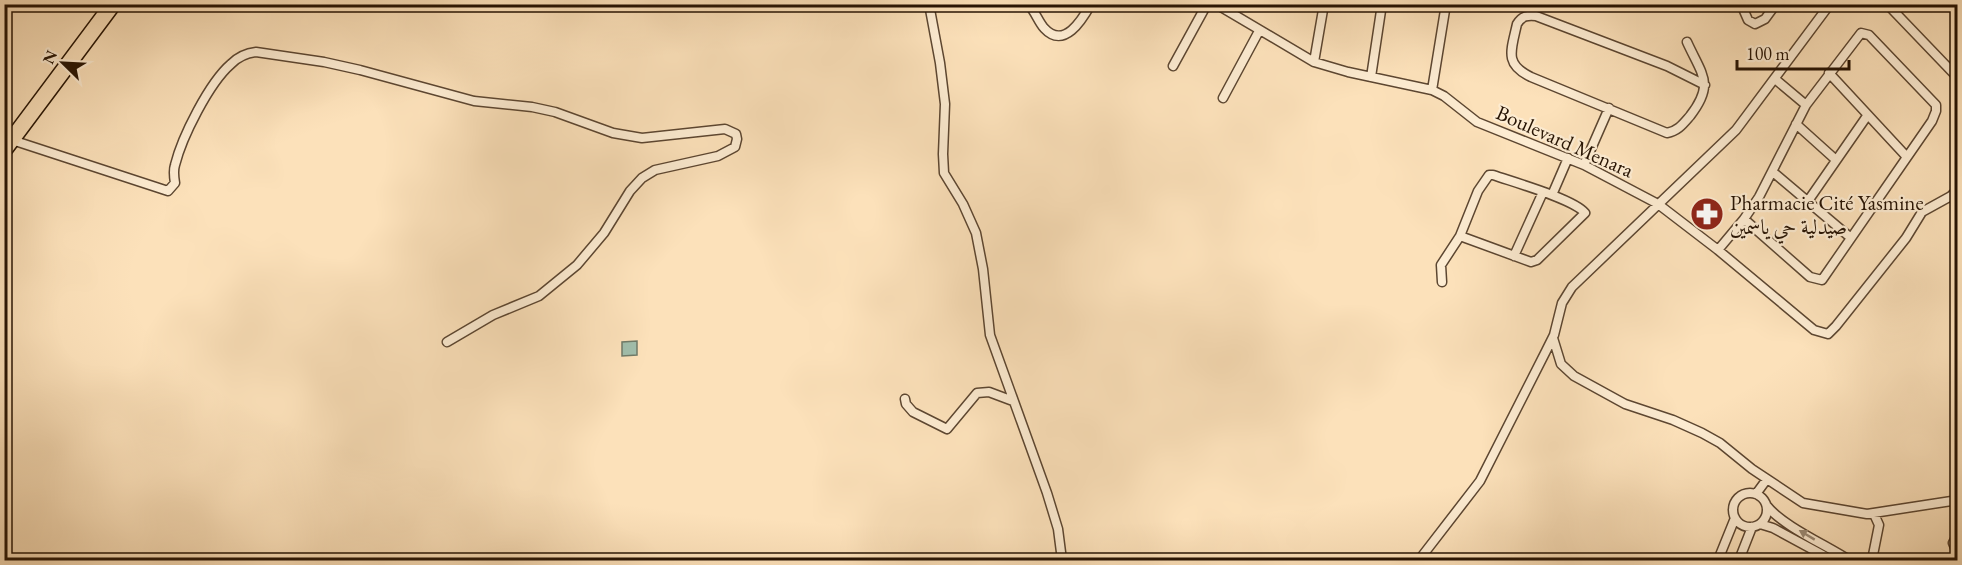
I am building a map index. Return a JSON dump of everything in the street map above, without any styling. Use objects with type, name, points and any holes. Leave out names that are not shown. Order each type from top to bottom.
[{"type":"highway","points":[[8,145],[113,4]]},
{"type":"street","points":[[928,4],[944,94],[944,173],[963,204],[976,233],[983,269],[990,335],[1047,493],[1058,529],[1062,561]]},
{"type":"street","points":[[1029,5],[1048,32],[1062,36],[1071,32],[1091,4]]},
{"type":"street","points":[[1173,66],[1208,4]]},
{"type":"street","name":"Boulevard Menara","points":[[1216,4],[1314,62],[1332,69],[1432,90],[1444,96],[1477,122],[1584,165],[1658,204],[1821,334],[1828,334],[1906,238],[1922,212],[1951,196],[1958,189]]},
{"type":"street","points":[[1314,62],[1324,4]]},
{"type":"street","points":[[1371,77],[1382,4]]},
{"type":"street","points":[[1432,90],[1446,4]]},
{"type":"street","points":[[1740,4],[1748,20],[1755,24],[1765,19],[1776,4]]},
{"type":"street","points":[[1419,561],[1480,481],[1552,338],[1562,303],[1572,287],[1736,130],[1830,4]]},
{"type":"street","points":[[1887,4],[1958,78]]},
{"type":"street","points":[[1687,42],[1705,85],[1702,98],[1693,112],[1671,132],[1662,132],[1517,70],[1512,60],[1514,37],[1520,20],[1528,15],[1536,16],[1667,66],[1705,85]]},
{"type":"street","points":[[1224,98],[1259,31]]},
{"type":"street","points":[[1718,250],[1759,197],[1806,105],[1855,39],[1863,32],[1869,35],[1933,102],[1936,108],[1932,121],[1822,280],[1810,278],[1744,219]]},
{"type":"street","points":[[8,145],[168,191],[175,183],[174,166],[186,136],[212,87],[231,63],[247,53],[256,52],[351,68],[474,101],[532,107],[555,112],[629,137],[664,136],[725,129],[736,134],[735,147],[718,156],[655,170],[642,178],[630,191],[604,233],[577,265],[539,296],[493,315],[447,342]]},
{"type":"street","points":[[1829,74],[1906,156]]},
{"type":"street","points":[[1775,79],[1806,105]]},
{"type":"street","points":[[1584,165],[1609,108]]},
{"type":"street","points":[[1808,201],[1867,116]]},
{"type":"street","points":[[1796,124],[1836,160]]},
{"type":"street","points":[[1514,256],[1568,158]]},
{"type":"street","points":[[1773,172],[1851,238]]},
{"type":"street","points":[[1442,282],[1441,265],[1460,236],[1479,191],[1489,176],[1493,175],[1547,194],[1581,208],[1585,213],[1585,216],[1537,260],[1528,261],[1460,236]]},
{"type":"street","points":[[1552,338],[1561,364],[1574,376],[1630,406],[1673,420],[1702,433],[1720,443],[1767,479],[1806,504],[1874,514],[1958,500]]},
{"type":"street","points":[[905,399],[913,412],[947,429],[977,393],[989,392],[1013,401]]},
{"type":"street","points":[[1756,494],[1767,479]]},
{"type":"street","points":[[1718,561],[1735,518],[1733,506],[1744,494],[1756,494],[1763,499],[1772,513],[1850,561]]},
{"type":"street","points":[[1739,561],[1756,526],[1765,518],[1767,506]]},
{"type":"street","points":[[1872,561],[1879,525],[1874,514]]},
{"type":"street","points":[[1735,518],[1744,526],[1773,528],[1832,561]]},
{"type":"street","points":[[1958,534],[1953,543],[1958,555]]},
{"type":"shaded area","points":[[637,341],[637,355],[622,356],[622,342]]},
{"type":"place","name":"Pharmacie Cité Yasmine صيدلية حي ياسمين","points":[[1707,214]]}]
